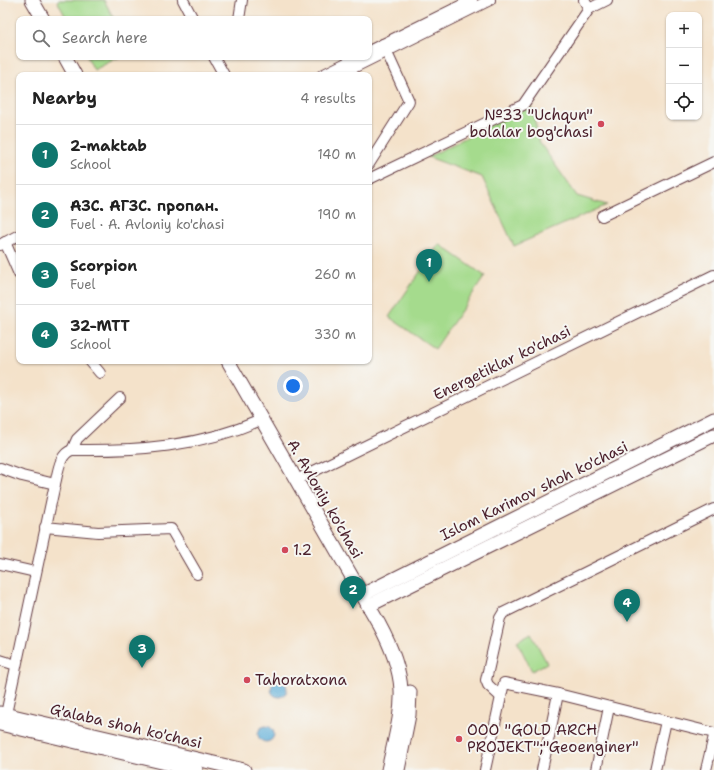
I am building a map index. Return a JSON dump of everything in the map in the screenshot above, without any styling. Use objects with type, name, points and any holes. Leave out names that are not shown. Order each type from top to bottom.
[{"type":"main road","points":[[23,0],[32,16]]},
{"type":"main road","points":[[32,0],[41,16]]},
{"type":"main road","points":[[57,60],[63,72]]},
{"type":"main road","points":[[67,60],[73,72]]},
{"type":"main road","name":"A. Avloniy ko'chasi","points":[[230,364],[261,420],[402,653],[408,677],[409,716],[398,770]]},
{"type":"main road","name":"A. Avloniy ko'chasi","points":[[239,364],[304,476],[369,598],[396,658],[402,685],[402,698],[388,770]]},
{"type":"main road","name":"Islom Karimov shoh ko'chasi","points":[[369,598],[714,419]]},
{"type":"main road","name":"Islom Karimov shoh ko'chasi","points":[[369,598],[714,435]]},
{"type":"main road","name":"G'alaba shoh ko'chasi","points":[[2,717],[196,770]]},
{"type":"main road","name":"G'alaba shoh ko'chasi","points":[[2,717],[244,770]]},
{"type":"street","points":[[183,0],[191,16]]},
{"type":"street","points":[[239,16],[242,0]]},
{"type":"street","points":[[372,56],[472,0]]},
{"type":"street","points":[[372,50],[385,48],[490,0]]},
{"type":"street","points":[[372,178],[523,105],[587,4],[607,0]]},
{"type":"street","points":[[372,159],[409,101],[385,48]]},
{"type":"street","points":[[219,60],[223,72]]},
{"type":"street","points":[[328,72],[352,60]]},
{"type":"street","points":[[344,72],[365,60]]},
{"type":"street","points":[[602,216],[714,162]]},
{"type":"street","points":[[16,237],[3,244],[16,268]]},
{"type":"street","name":"Energetiklar ko'chasi","points":[[304,476],[714,275]]},
{"type":"street","points":[[92,364],[100,373]]},
{"type":"street","points":[[72,450],[77,439],[120,398]]},
{"type":"street","points":[[2,717],[16,665],[55,484],[62,457],[66,452],[72,450],[126,451],[193,442],[235,431],[261,420]]},
{"type":"street","points":[[0,468],[22,476],[55,484]]},
{"type":"street","points":[[501,697],[488,685],[486,680],[500,618],[503,613],[714,510]]},
{"type":"street","points":[[45,527],[98,532],[171,529],[197,574]]},
{"type":"street","points":[[0,564],[35,572]]},
{"type":"street","points":[[0,660],[16,665]]},
{"type":"street","points":[[485,770],[504,683],[558,694],[666,721],[714,735],[706,770]]},
{"type":"street","points":[[542,770],[558,694]]},
{"type":"street","points":[[596,770],[609,707]]},
{"type":"street","points":[[655,770],[666,721]]},
{"type":"green space","points":[[104,0],[112,16],[65,16],[57,1]]},
{"type":"green space","points":[[89,60],[113,60],[94,70]]},
{"type":"green space","points":[[531,104],[540,143],[577,196],[607,205],[514,246],[482,177],[428,157]]},
{"type":"green space","points":[[439,244],[485,276],[435,349],[389,317]]},
{"type":"green space","points":[[531,633],[547,663],[532,671],[517,641]]},
{"type":"water","points":[[276,681],[282,681],[287,686],[285,695],[282,697],[276,697],[271,692],[271,686]]},
{"type":"water","points":[[263,726],[269,726],[274,731],[272,740],[269,742],[263,742],[258,737],[258,731]]},
{"type":"place","name":"№33 \"Uchqun\" bolalar bog'chasi","points":[[601,124]]},
{"type":"place","name":"2-maktab","points":[[429,282]]},
{"type":"place","name":"1.2","points":[[285,550]]},
{"type":"place","name":"АЗС. АГЗС. пропан.","points":[[353,609]]},
{"type":"place","name":"32-MTT","points":[[627,622]]},
{"type":"place","name":"Scorpion","points":[[142,668]]},
{"type":"place","name":"Tahoratxona","points":[[247,680]]},
{"type":"place","name":"ООО \"GOLD ARCH PROJEKT\";\"Geoenginer\"","points":[[459,739]]}]
